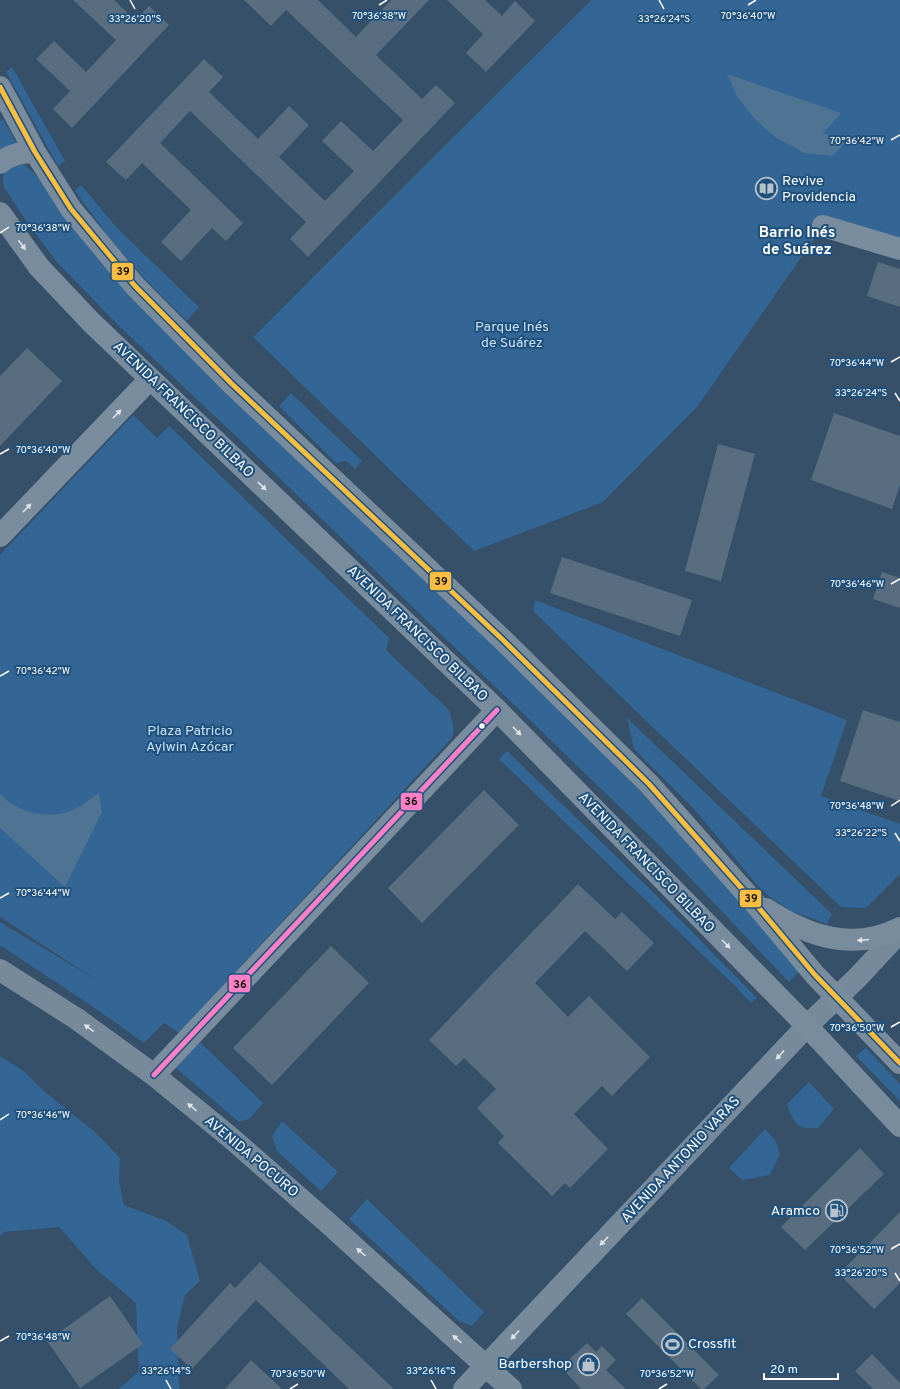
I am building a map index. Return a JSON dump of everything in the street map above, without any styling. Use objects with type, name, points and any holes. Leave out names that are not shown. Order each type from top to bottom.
[{"type":"main road","points":[[2,98],[71,209],[135,286],[231,383],[503,640],[649,784],[753,901],[836,998],[900,1063]]},
{"type":"main road","points":[[0,163],[14,155],[24,152],[36,152]]},
{"type":"main road","name":"AVENIDA FRANCISCO BILBAO","points":[[0,213],[39,267],[90,322],[497,710],[807,1026],[900,1126]]},
{"type":"main road","points":[[753,901],[798,926],[822,936],[839,940],[870,939],[884,936],[900,928]]},
{"type":"main road","name":"AVENIDA ANTONIO VARAS","points":[[464,1389],[807,1026],[858,977],[900,932]]},
{"type":"main road","name":"AVENIDA POCURO","points":[[0,970],[77,1019],[154,1075],[231,1138],[323,1218],[511,1389]]},
{"type":"street","points":[[823,226],[900,249]]},
{"type":"street","points":[[0,536],[150,379]]},
{"type":"street","points":[[154,1075],[497,710]]},
{"type":"green space","name":"Parque Inés de Suárez","points":[[591,0],[900,0],[900,240],[823,226],[697,407],[603,502],[474,551],[253,337]]},
{"type":"green space","points":[[12,67],[65,161],[58,166],[6,72]]},
{"type":"green space","points":[[3,119],[17,144],[0,150],[0,121]]},
{"type":"green space","points":[[22,164],[38,178],[58,208],[106,268],[540,688],[695,848],[800,970],[789,982],[656,842],[239,439],[121,328],[56,261],[29,225],[4,187],[4,170]]},
{"type":"green space","points":[[81,185],[118,229],[199,307],[187,321],[142,276],[107,235],[75,191]]},
{"type":"green space","points":[[291,393],[362,461],[355,469],[346,461],[336,463],[279,406]]},
{"type":"green space","name":"Plaza Patricio Aylwin Azócar","points":[[133,415],[157,438],[169,426],[389,638],[386,650],[449,710],[454,729],[452,738],[179,1033],[164,1023],[144,1043],[92,1006],[0,945],[0,922],[98,981],[0,917],[0,555]]},
{"type":"green space","points":[[535,600],[847,720],[821,796],[900,824],[900,874],[866,908],[841,907],[533,611]]},
{"type":"green space","points":[[627,718],[832,914],[827,924],[791,911],[770,897],[757,885],[696,811],[634,749]]},
{"type":"green space","points":[[507,751],[652,891],[757,998],[751,1003],[499,759]]},
{"type":"green space","points":[[198,1040],[263,1103],[249,1119],[239,1122],[176,1068]]},
{"type":"green space","points":[[866,1048],[900,1084],[900,1101],[856,1056]]},
{"type":"green space","points":[[0,1056],[25,1072],[45,1092],[94,1131],[120,1158],[119,1182],[124,1205],[166,1221],[187,1235],[200,1281],[185,1295],[177,1328],[180,1389],[119,1389],[139,1371],[136,1303],[96,1269],[59,1227],[4,1232],[0,1236]]},
{"type":"green space","points":[[809,1082],[834,1109],[818,1128],[805,1128],[797,1124],[787,1104]]},
{"type":"green space","points":[[282,1121],[338,1172],[321,1191],[277,1151],[272,1136]]},
{"type":"green space","points":[[765,1129],[775,1140],[780,1154],[770,1175],[742,1180],[729,1168]]},
{"type":"green space","points":[[367,1199],[484,1312],[472,1326],[459,1321],[349,1219]]},
{"type":"shaded area","points":[[727,74],[841,113],[823,133],[846,142],[832,156],[804,153],[775,137],[754,118],[737,96]]},
{"type":"shaded area","points":[[99,793],[102,812],[65,887],[0,828],[0,794],[13,805],[21,809],[46,815],[73,810]]},
{"type":"building","points":[[73,0],[114,0],[135,20],[149,6],[169,25],[72,128],[53,109],[70,91],[36,59],[54,41],[86,72],[116,40]]},
{"type":"building","points":[[244,0],[318,0],[356,37],[391,0],[429,0],[376,55],[422,99],[436,85],[455,103],[308,257],[290,239],[306,222],[190,111],[160,143],[243,223],[226,241],[212,228],[181,261],[161,242],[191,210],[142,163],[126,180],[106,162],[204,59],[223,77],[209,92],[258,139],[289,106],[309,125],[279,157],[325,201],[354,171],[322,141],[341,121],[373,151],[403,120],[286,10],[271,26]]},
{"type":"building","points":[[447,0],[485,0],[502,16],[515,1],[535,21],[486,72],[466,53],[483,34]]},
{"type":"building","points":[[878,262],[900,269],[900,307],[867,296]]},
{"type":"building","points":[[27,348],[62,381],[0,446],[0,376]]},
{"type":"building","points":[[834,413],[900,436],[900,485],[892,509],[811,480]]},
{"type":"building","points":[[718,444],[755,454],[721,581],[685,571]]},
{"type":"building","points":[[562,557],[692,600],[680,636],[550,593]]},
{"type":"building","points":[[882,572],[900,578],[900,608],[873,599]]},
{"type":"building","points":[[863,710],[900,722],[900,801],[840,781]]},
{"type":"building","points":[[484,790],[519,825],[422,923],[388,888]]},
{"type":"building","points":[[578,884],[615,919],[622,912],[654,943],[627,971],[585,931],[535,983],[568,1017],[589,996],[650,1057],[612,1096],[602,1086],[574,1114],[608,1149],[570,1188],[565,1183],[552,1196],[498,1143],[504,1136],[477,1108],[496,1089],[464,1058],[456,1066],[429,1040]]},
{"type":"building","points":[[331,946],[369,983],[272,1085],[233,1048]]},
{"type":"building","points":[[860,1148],[884,1174],[805,1250],[781,1227]]},
{"type":"building","points":[[900,1212],[900,1283],[874,1309],[839,1274]]},
{"type":"building","points":[[260,1262],[394,1389],[349,1389],[256,1300],[192,1369],[170,1349],[230,1283],[235,1288]]},
{"type":"building","points":[[110,1296],[143,1344],[80,1388],[47,1341]]},
{"type":"building","name":"Crossfit","points":[[642,1298],[719,1375],[704,1389],[701,1389],[626,1314]]},
{"type":"building","name":"Barbershop","points":[[587,1343],[596,1352],[602,1346],[616,1360],[606,1370],[626,1389],[581,1389],[561,1367]]},
{"type":"building","points":[[872,1354],[900,1383],[900,1389],[873,1389],[855,1371]]},
{"type":"building","points":[[251,1360],[282,1389],[225,1389]]},
{"type":"transit line","name":"39","points":[[0,87],[35,152],[71,209],[135,286],[231,383],[503,640],[649,784],[753,901],[815,975],[900,1063]]},
{"type":"transit line","name":"36","points":[[154,1075],[497,710]]},
{"type":"place","name":"Revive Providencia","points":[[766,189]]},
{"type":"place","name":"Aramco","points":[[836,1211]]},
{"type":"place","name":"Crossfit","points":[[672,1344]]},
{"type":"place","name":"Barbershop","points":[[588,1364]]},
{"type":"district","name":"Barrio Inés de Suárez","points":[[797,242]]}]
